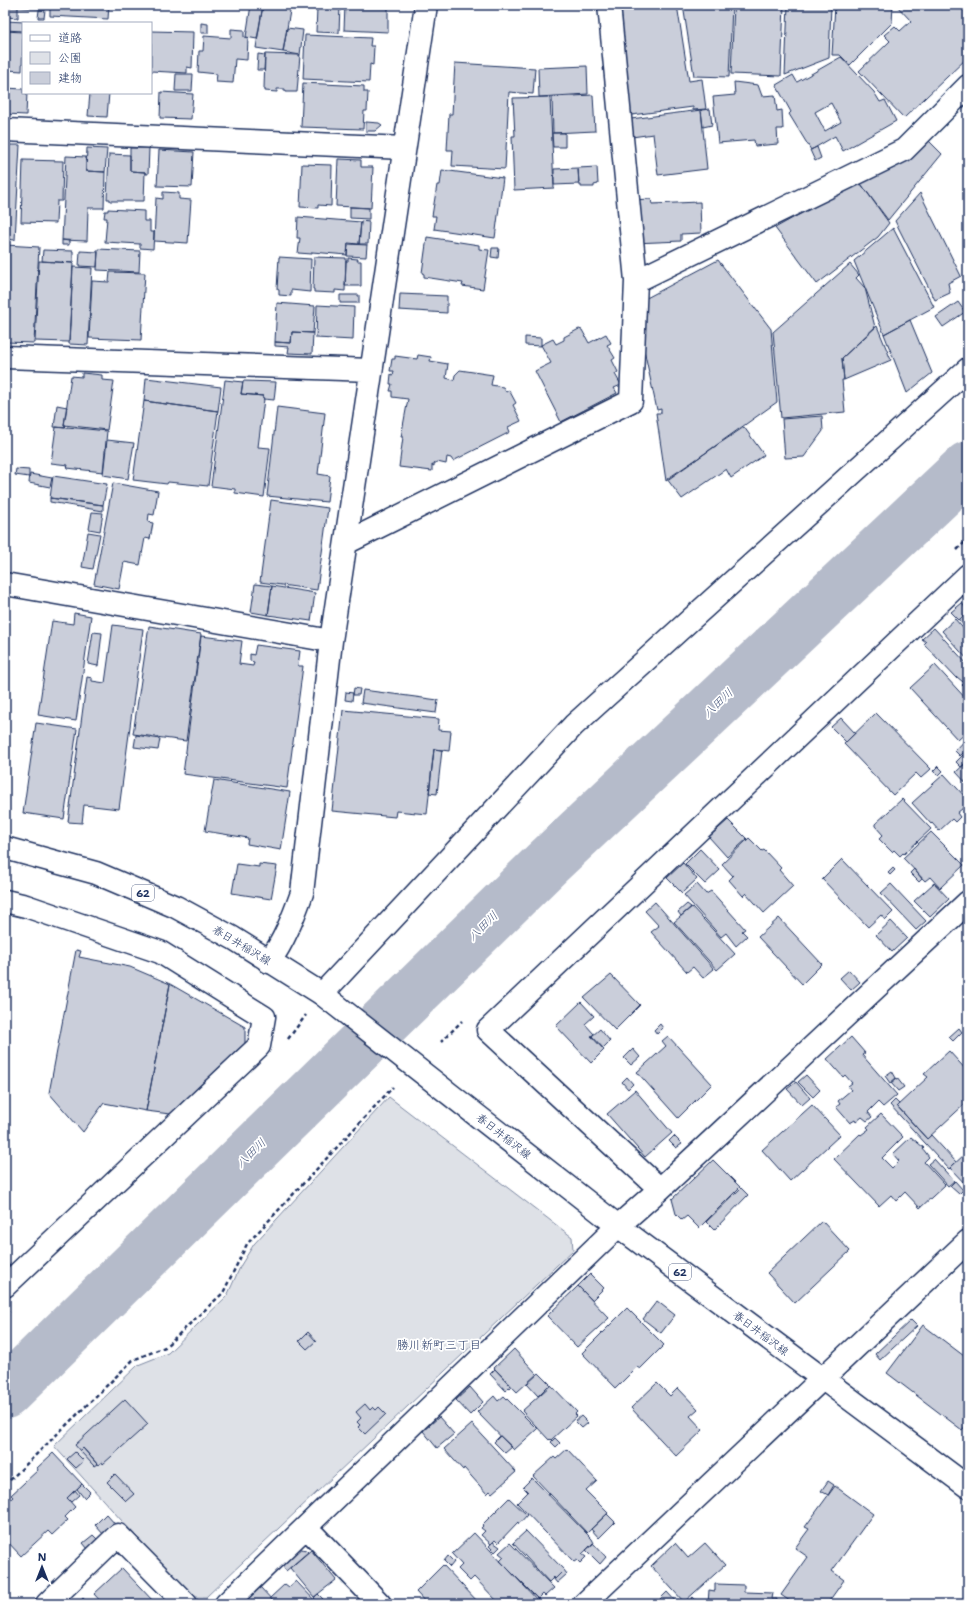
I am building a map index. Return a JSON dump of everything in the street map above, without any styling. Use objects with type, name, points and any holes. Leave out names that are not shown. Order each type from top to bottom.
[{"type":"street","points":[[270,962],[280,947],[302,893],[331,641],[426,5]]},
{"type":"street","points":[[346,543],[631,401],[636,281],[609,5]]},
{"type":"street","points":[[636,281],[904,150],[968,86]]},
{"type":"street","points":[[5,130],[404,148]]},
{"type":"street","points":[[5,357],[371,370]]},
{"type":"street","points":[[322,994],[574,725],[968,369]]},
{"type":"street","points":[[660,1188],[488,1030],[968,576]]},
{"type":"street","points":[[5,584],[331,641]]},
{"type":"street","name":"春日井稲沢線","points":[[5,848],[96,873],[176,906],[233,938],[322,994],[618,1226],[968,1487]]},
{"type":"street","points":[[5,901],[26,906],[160,952],[264,1017],[259,1046],[5,1286]]},
{"type":"street","points":[[226,1604],[307,1528],[618,1226],[968,902]]},
{"type":"street","points":[[584,1604],[968,1241]]},
{"type":"street","points":[[307,1528],[380,1604]]},
{"type":"street","points":[[47,1604],[118,1535],[186,1604]]},
{"type":"path","points":[[5,1485],[133,1360],[164,1347],[223,1293],[247,1244],[393,1087]]},
{"type":"green space","points":[[389,1097],[572,1237],[573,1250],[206,1597],[191,1597],[54,1446],[138,1365],[168,1353],[227,1296],[241,1265],[254,1244]]},
{"type":"building","points":[[5,5],[45,5],[44,9],[5,7]]},
{"type":"building","points":[[50,5],[109,5],[108,19],[50,16]]},
{"type":"building","points":[[251,5],[263,5],[257,39],[246,37]]},
{"type":"building","points":[[263,5],[291,5],[283,52],[256,48]]},
{"type":"building","points":[[304,5],[340,5],[339,33],[316,32],[317,8],[304,7]]},
{"type":"building","points":[[345,5],[388,5],[388,32],[344,30]]},
{"type":"building","points":[[620,5],[677,5],[689,81],[702,79],[706,109],[693,110],[693,107],[624,116]]},
{"type":"building","points":[[683,5],[732,5],[729,77],[694,76]]},
{"type":"building","points":[[734,5],[784,5],[781,76],[731,74]]},
{"type":"building","points":[[788,5],[831,5],[829,58],[785,75]]},
{"type":"building","points":[[835,5],[893,5],[892,23],[850,65],[840,55],[832,55]]},
{"type":"building","points":[[896,5],[968,5],[968,57],[904,118],[859,71],[890,41],[884,35],[895,26],[900,31],[911,21]]},
{"type":"building","points":[[5,7],[18,7],[18,18],[5,17]]},
{"type":"building","points":[[39,10],[45,10],[44,18],[38,18]]},
{"type":"building","points":[[5,21],[25,22],[22,22],[22,31],[5,30]]},
{"type":"building","points":[[201,23],[208,24],[208,33],[201,33]]},
{"type":"building","points":[[287,28],[303,30],[300,55],[283,52]]},
{"type":"building","points":[[231,29],[244,30],[244,37],[248,38],[247,60],[235,59],[233,83],[216,82],[217,74],[198,72],[199,51],[203,51],[204,36],[231,38]]},
{"type":"building","points":[[5,31],[22,32],[22,71],[7,70],[6,89]]},
{"type":"building","points":[[152,31],[193,32],[192,68],[187,67],[187,73],[152,71]]},
{"type":"building","points":[[305,35],[371,38],[370,46],[374,46],[373,65],[370,64],[369,82],[303,79]]},
{"type":"building","points":[[258,54],[265,55],[264,70],[257,70]]},
{"type":"building","points":[[265,54],[300,55],[297,92],[285,92],[285,89],[277,89],[277,92],[265,91]]},
{"type":"building","points":[[841,57],[874,92],[880,102],[885,100],[896,121],[843,151],[835,136],[811,150],[789,114],[791,112],[776,85],[793,75],[797,82]],"holes":[[[831,103],[841,122],[825,131],[815,112]]]},
{"type":"building","points":[[455,63],[535,68],[533,94],[509,92],[505,169],[452,166],[453,150],[447,150],[449,114],[452,114]]},
{"type":"building","points":[[587,66],[588,94],[539,97],[538,68]]},
{"type":"building","points":[[176,74],[193,74],[192,91],[175,91]]},
{"type":"building","points":[[734,82],[758,85],[762,96],[775,95],[777,111],[782,110],[783,129],[777,129],[778,144],[755,146],[754,140],[718,143],[713,97],[735,95]]},
{"type":"building","points":[[303,83],[364,86],[364,92],[368,92],[367,111],[364,111],[363,129],[301,127]]},
{"type":"building","points":[[6,88],[22,89],[22,94],[27,94],[26,115],[5,114]]},
{"type":"building","points":[[161,92],[193,94],[191,119],[160,118]]},
{"type":"building","points":[[90,94],[109,94],[107,117],[88,116]]},
{"type":"building","points":[[593,95],[595,131],[553,133],[552,97]]},
{"type":"building","points":[[550,97],[554,188],[514,190],[512,136],[515,136],[513,98]]},
{"type":"building","points":[[710,109],[712,125],[703,127],[701,110]]},
{"type":"building","points":[[701,110],[707,169],[658,175],[653,134],[625,138],[623,120]]},
{"type":"building","points":[[366,122],[379,123],[382,125],[375,131],[366,131]]},
{"type":"building","points":[[552,133],[565,133],[565,147],[553,147]]},
{"type":"building","points":[[928,140],[942,154],[888,220],[861,184]]},
{"type":"building","points":[[5,145],[20,145],[15,240],[5,239]]},
{"type":"building","points":[[817,147],[821,158],[815,161],[810,150]]},
{"type":"building","points":[[87,148],[107,149],[105,172],[86,171]]},
{"type":"building","points":[[130,148],[149,148],[148,174],[145,174],[145,172],[130,171]]},
{"type":"building","points":[[159,150],[194,152],[192,187],[157,186]]},
{"type":"building","points":[[109,154],[130,155],[130,171],[145,172],[144,201],[110,201],[110,199],[107,199]]},
{"type":"building","points":[[66,156],[86,157],[86,171],[105,172],[104,208],[88,208],[87,241],[62,240]]},
{"type":"building","points":[[338,159],[361,160],[361,167],[373,167],[371,208],[336,206]]},
{"type":"building","points":[[23,160],[63,161],[62,201],[57,201],[56,223],[21,222]]},
{"type":"building","points":[[302,164],[332,165],[331,206],[318,205],[318,208],[300,207]]},
{"type":"building","points":[[597,167],[598,184],[594,185],[594,187],[581,187],[581,185],[579,185],[578,168]]},
{"type":"building","points":[[578,168],[579,184],[554,185],[554,169]]},
{"type":"building","points":[[442,170],[503,178],[495,238],[434,229],[436,216],[432,216],[437,185],[440,185]]},
{"type":"building","points":[[859,181],[889,223],[878,237],[817,284],[775,228]]},
{"type":"building","points":[[163,192],[179,193],[179,199],[191,200],[188,243],[154,241],[156,198],[163,199]]},
{"type":"building","points":[[920,193],[961,276],[948,283],[950,293],[935,300],[895,221]]},
{"type":"building","points":[[651,199],[652,204],[700,202],[701,233],[681,234],[681,241],[634,243],[630,200]]},
{"type":"building","points":[[350,207],[369,208],[369,219],[350,218]]},
{"type":"building","points":[[108,209],[144,211],[144,221],[150,221],[150,232],[154,232],[153,249],[140,248],[140,244],[105,242],[107,218],[104,218],[105,211],[108,211]]},
{"type":"building","points":[[298,217],[361,222],[359,244],[348,243],[347,255],[312,252],[312,254],[298,253],[300,238],[297,238]]},
{"type":"building","points":[[361,221],[369,222],[368,244],[359,244]]},
{"type":"building","points":[[893,228],[934,307],[884,334],[854,261]]},
{"type":"building","points":[[427,237],[479,245],[479,249],[489,250],[483,289],[462,286],[463,283],[424,277],[424,274],[422,273]]},
{"type":"building","points":[[62,240],[69,241],[69,245],[62,245]]},
{"type":"building","points":[[348,244],[367,245],[366,257],[347,256]]},
{"type":"building","points":[[5,245],[39,247],[34,343],[5,342]]},
{"type":"building","points":[[492,248],[499,248],[498,258],[491,257]]},
{"type":"building","points":[[98,249],[140,251],[139,272],[97,270]]},
{"type":"building","points":[[43,250],[73,251],[73,263],[42,261]]},
{"type":"building","points":[[80,251],[98,252],[97,267],[79,266]]},
{"type":"building","points":[[279,257],[311,259],[310,292],[291,290],[291,296],[279,295],[279,290],[277,289]]},
{"type":"building","points":[[314,257],[346,258],[345,291],[335,290],[335,293],[314,292]]},
{"type":"building","points":[[348,258],[358,259],[357,261],[361,261],[361,286],[345,286],[346,261],[348,261]]},
{"type":"building","points":[[718,260],[771,329],[777,402],[666,481],[656,413],[661,413],[661,409],[657,410],[636,312],[641,301]]},
{"type":"building","points":[[39,261],[73,263],[69,342],[35,341]]},
{"type":"building","points":[[850,264],[859,275],[856,278],[865,288],[875,327],[842,358],[844,380],[842,380],[845,412],[781,418],[773,332]]},
{"type":"building","points":[[73,267],[92,268],[88,345],[69,344]]},
{"type":"building","points":[[110,272],[145,273],[141,340],[89,338],[92,281],[109,282]]},
{"type":"building","points":[[400,294],[447,296],[447,313],[399,310]]},
{"type":"building","points":[[340,295],[359,295],[359,303],[340,303]]},
{"type":"building","points":[[958,302],[965,312],[943,327],[936,317]]},
{"type":"building","points":[[277,303],[315,306],[313,333],[292,332],[291,343],[275,342]]},
{"type":"building","points":[[317,305],[354,307],[353,340],[316,338]]},
{"type":"building","points":[[910,320],[932,373],[907,393],[884,334]]},
{"type":"building","points":[[877,326],[891,360],[844,380],[842,358]]},
{"type":"building","points":[[579,329],[582,330],[589,343],[606,334],[611,343],[607,345],[615,358],[612,360],[618,372],[615,374],[621,385],[614,388],[617,393],[561,422],[535,371],[551,363],[541,345],[553,339],[556,344],[564,340],[564,337]]},
{"type":"building","points":[[292,332],[313,333],[312,354],[288,353],[289,347],[275,346],[275,342],[291,343]]},
{"type":"building","points":[[525,337],[541,338],[541,346],[525,345]]},
{"type":"building","points":[[418,355],[431,357],[430,361],[448,364],[446,378],[454,380],[455,375],[460,370],[493,375],[491,385],[503,387],[506,392],[509,390],[516,403],[513,405],[521,421],[508,427],[510,432],[453,461],[451,458],[447,457],[446,464],[437,462],[434,466],[432,465],[432,471],[399,467],[403,437],[401,437],[408,399],[392,397],[392,391],[390,391],[392,384],[390,384],[391,374],[393,375],[394,371],[390,371],[392,359],[395,359],[395,356],[417,359]]},
{"type":"building","points":[[82,373],[102,375],[102,380],[114,381],[107,430],[64,425],[71,376],[82,377]]},
{"type":"building","points":[[146,378],[221,387],[218,411],[144,401]]},
{"type":"building","points":[[225,380],[243,382],[241,394],[263,396],[264,399],[258,447],[270,448],[264,497],[235,493],[235,489],[211,486]]},
{"type":"building","points":[[243,381],[276,382],[274,400],[263,399],[263,396],[241,394]]},
{"type":"building","points":[[144,401],[218,411],[208,486],[168,482],[167,484],[133,480]]},
{"type":"building","points":[[57,405],[67,407],[64,425],[66,425],[65,428],[54,427]]},
{"type":"building","points":[[277,407],[325,413],[318,474],[330,476],[327,502],[267,496]]},
{"type":"building","points":[[822,416],[823,431],[804,457],[785,458],[782,419]]},
{"type":"building","points":[[56,427],[107,431],[103,472],[67,468],[68,465],[51,463]]},
{"type":"building","points":[[744,427],[764,455],[731,478],[726,469],[682,499],[667,479]]},
{"type":"building","points":[[107,440],[134,443],[128,479],[103,475]]},
{"type":"building","points":[[5,468],[8,469],[6,478],[5,478]]},
{"type":"building","points":[[16,469],[29,470],[29,477],[15,475]]},
{"type":"building","points":[[30,474],[52,478],[50,487],[29,483]]},
{"type":"building","points":[[53,476],[107,484],[103,505],[50,498]]},
{"type":"building","points":[[113,483],[158,491],[154,515],[149,514],[148,522],[153,523],[150,539],[145,538],[140,565],[124,562],[119,589],[94,584]]},
{"type":"building","points":[[50,498],[103,505],[103,511],[50,502]]},
{"type":"building","points":[[271,500],[328,508],[317,590],[260,582]]},
{"type":"building","points":[[92,512],[103,513],[100,531],[89,529]]},
{"type":"building","points":[[88,532],[100,534],[93,569],[82,567]]},
{"type":"building","points":[[255,584],[272,586],[268,615],[251,612]]},
{"type":"building","points":[[272,586],[315,593],[311,621],[268,615]]},
{"type":"building","points":[[962,603],[968,612],[959,620],[951,612]]},
{"type":"building","points":[[968,612],[968,630],[959,620]]},
{"type":"building","points":[[74,613],[91,616],[76,721],[38,715],[52,621],[73,624]]},
{"type":"building","points":[[955,619],[968,634],[968,660],[942,631]]},
{"type":"building","points":[[113,625],[143,629],[119,809],[84,805],[82,823],[68,822],[87,677],[92,678],[92,681],[105,683]]},
{"type":"building","points":[[149,626],[201,634],[186,741],[133,734]]},
{"type":"building","points":[[934,628],[968,665],[968,678],[963,682],[957,677],[956,678],[924,644],[926,642],[922,639]]},
{"type":"building","points":[[93,632],[102,633],[98,666],[88,664]]},
{"type":"building","points":[[201,636],[242,641],[239,664],[253,666],[254,662],[250,661],[250,654],[254,655],[256,645],[300,651],[298,666],[303,666],[287,788],[183,774]]},
{"type":"building","points":[[935,665],[968,701],[968,731],[958,740],[910,688]]},
{"type":"building","points":[[968,680],[968,691],[962,685]]},
{"type":"building","points":[[354,688],[360,689],[359,695],[353,695]]},
{"type":"building","points":[[363,690],[438,700],[436,713],[361,703]]},
{"type":"building","points":[[346,692],[353,693],[352,701],[345,700]]},
{"type":"building","points":[[343,710],[439,719],[438,730],[451,731],[449,751],[434,749],[427,814],[396,811],[395,817],[332,811]]},
{"type":"building","points":[[876,713],[931,769],[921,778],[916,773],[893,795],[844,744]]},
{"type":"building","points":[[841,718],[855,733],[846,742],[831,727]]},
{"type":"building","points":[[36,723],[77,729],[64,819],[23,813]]},
{"type":"building","points":[[136,735],[160,739],[158,750],[134,747]]},
{"type":"building","points":[[968,737],[968,748],[960,756],[955,751]]},
{"type":"building","points":[[434,749],[442,750],[437,794],[429,793]]},
{"type":"building","points":[[968,750],[968,761],[961,767],[956,762]]},
{"type":"building","points":[[968,761],[968,785],[956,772]]},
{"type":"building","points":[[938,766],[943,771],[938,776],[933,771]]},
{"type":"building","points":[[944,774],[968,800],[968,804],[957,813],[960,817],[955,822],[952,819],[939,831],[912,803]]},
{"type":"building","points":[[214,780],[290,792],[281,850],[247,844],[248,838],[205,831]]},
{"type":"building","points":[[902,799],[931,829],[900,856],[894,850],[892,852],[879,839],[883,835],[875,824]]},
{"type":"building","points":[[728,820],[747,839],[727,857],[709,837]]},
{"type":"building","points":[[931,832],[964,865],[940,888],[930,877],[925,881],[903,858]]},
{"type":"building","points":[[749,838],[762,851],[764,850],[781,868],[779,870],[793,886],[764,913],[746,893],[743,896],[729,880],[733,876],[722,864]]},
{"type":"building","points":[[700,849],[720,870],[705,884],[685,864]]},
{"type":"building","points":[[842,859],[893,912],[885,920],[881,915],[868,927],[822,879]]},
{"type":"building","points":[[683,863],[697,879],[682,893],[667,878]]},
{"type":"building","points":[[237,864],[259,867],[259,864],[277,866],[271,899],[232,893]]},
{"type":"building","points":[[893,868],[895,870],[890,875],[888,873]]},
{"type":"building","points":[[914,869],[922,879],[919,882],[910,873]]},
{"type":"building","points":[[934,883],[949,899],[930,917],[914,901]]},
{"type":"building","points":[[697,884],[706,894],[711,891],[745,929],[742,931],[747,936],[736,946],[726,933],[721,937],[684,895]]},
{"type":"building","points":[[891,884],[926,921],[916,930],[881,893]]},
{"type":"building","points":[[655,902],[714,969],[703,978],[693,967],[687,972],[651,932],[659,926],[645,911]]},
{"type":"building","points":[[687,904],[691,907],[681,916],[678,912]]},
{"type":"building","points":[[692,907],[735,954],[717,970],[674,922]]},
{"type":"building","points":[[779,918],[822,964],[802,984],[758,937]]},
{"type":"building","points":[[891,921],[907,938],[892,952],[876,935]]},
{"type":"building","points":[[76,950],[81,951],[79,957],[130,967],[170,984],[146,1111],[104,1103],[83,1132],[49,1093]]},
{"type":"building","points":[[849,970],[860,982],[851,990],[840,978]]},
{"type":"building","points":[[611,975],[640,1005],[615,1030],[584,998]]},
{"type":"building","points":[[170,984],[245,1027],[245,1043],[170,1114],[146,1111]]},
{"type":"building","points":[[581,1002],[594,1016],[585,1024],[594,1034],[591,1036],[604,1050],[591,1063],[556,1026]]},
{"type":"building","points":[[660,1024],[663,1028],[657,1034],[654,1030]]},
{"type":"building","points":[[959,1028],[962,1032],[953,1041],[949,1037]]},
{"type":"building","points":[[600,1029],[610,1041],[603,1048],[592,1036]]},
{"type":"building","points":[[668,1036],[712,1084],[678,1118],[637,1072],[666,1046],[662,1041]]},
{"type":"building","points":[[851,1037],[865,1053],[862,1055],[897,1095],[883,1107],[878,1102],[868,1112],[872,1117],[867,1121],[862,1117],[856,1122],[855,1120],[850,1123],[836,1107],[840,1104],[838,1101],[851,1090],[848,1086],[852,1083],[845,1075],[843,1077],[827,1059]]},
{"type":"building","points":[[633,1049],[640,1057],[631,1065],[624,1058]]},
{"type":"building","points":[[949,1051],[968,1072],[968,1101],[927,1139],[897,1106],[928,1077],[924,1074]]},
{"type":"building","points":[[892,1071],[896,1078],[890,1083],[885,1076]]},
{"type":"building","points":[[806,1075],[820,1090],[813,1097],[798,1082]]},
{"type":"building","points":[[627,1077],[633,1084],[628,1089],[622,1082]]},
{"type":"building","points":[[897,1078],[904,1087],[898,1091],[891,1083]]},
{"type":"building","points":[[796,1082],[810,1098],[802,1105],[787,1089]]},
{"type":"building","points":[[635,1090],[672,1133],[645,1157],[607,1114]]},
{"type":"building","points":[[895,1100],[899,1104],[897,1106],[927,1139],[931,1135],[956,1162],[949,1169],[890,1105]]},
{"type":"building","points":[[812,1105],[840,1135],[790,1181],[762,1150]]},
{"type":"building","points":[[881,1114],[903,1137],[882,1158],[892,1168],[899,1161],[893,1154],[911,1137],[924,1148],[923,1149],[929,1157],[924,1162],[945,1185],[920,1208],[905,1192],[896,1201],[891,1195],[879,1206],[834,1159],[860,1134],[861,1135],[869,1129],[867,1127]]},
{"type":"building","points":[[674,1136],[682,1144],[676,1148],[669,1141]]},
{"type":"building","points":[[966,1153],[968,1156],[968,1187],[950,1168]]},
{"type":"building","points":[[934,1159],[954,1181],[948,1186],[928,1164]]},
{"type":"building","points":[[713,1160],[740,1187],[699,1228],[687,1216],[682,1220],[676,1214],[672,1199]]},
{"type":"building","points":[[955,1181],[963,1190],[959,1194],[950,1186]]},
{"type":"building","points":[[741,1188],[748,1195],[714,1230],[706,1222]]},
{"type":"building","points":[[822,1221],[850,1251],[795,1303],[767,1273]]},
{"type":"building","points":[[590,1274],[604,1288],[592,1300],[578,1286]]},
{"type":"building","points":[[578,1286],[609,1318],[577,1347],[547,1316]]},
{"type":"building","points":[[657,1301],[675,1315],[661,1333],[643,1319]]},
{"type":"building","points":[[627,1308],[664,1345],[640,1369],[637,1367],[616,1388],[582,1353]]},
{"type":"building","points":[[911,1320],[917,1326],[880,1360],[875,1354]]},
{"type":"building","points":[[923,1325],[968,1359],[968,1423],[962,1430],[887,1373]]},
{"type":"building","points":[[308,1332],[316,1341],[307,1349],[299,1341]]},
{"type":"building","points":[[514,1349],[537,1374],[517,1392],[494,1368]]},
{"type":"building","points":[[495,1369],[511,1386],[506,1391],[490,1374]]},
{"type":"building","points":[[539,1373],[550,1384],[538,1396],[527,1384]]},
{"type":"building","points":[[657,1383],[670,1396],[678,1388],[698,1409],[690,1416],[703,1430],[676,1456],[631,1408]]},
{"type":"building","points":[[551,1385],[577,1412],[575,1414],[577,1416],[551,1440],[549,1440],[522,1411]]},
{"type":"building","points":[[470,1387],[483,1402],[470,1415],[456,1400]]},
{"type":"building","points":[[494,1396],[498,1401],[504,1396],[537,1429],[514,1450],[477,1412]]},
{"type":"building","points":[[125,1399],[148,1424],[103,1464],[102,1462],[98,1465],[83,1448],[80,1451],[75,1445]]},
{"type":"building","points":[[365,1404],[370,1410],[373,1407],[376,1410],[379,1407],[386,1414],[365,1434],[358,1427],[360,1425],[357,1422],[361,1418],[356,1412]]},
{"type":"building","points":[[581,1416],[588,1423],[582,1428],[575,1421]]},
{"type":"building","points":[[439,1417],[454,1434],[437,1448],[423,1431]]},
{"type":"building","points":[[472,1424],[516,1472],[492,1493],[490,1491],[487,1494],[464,1468],[463,1470],[444,1449]]},
{"type":"building","points":[[500,1436],[512,1447],[505,1453],[494,1442]]},
{"type":"building","points":[[555,1438],[560,1443],[556,1447],[551,1442]]},
{"type":"building","points":[[83,1448],[97,1464],[94,1466],[80,1451]]},
{"type":"building","points":[[567,1449],[597,1481],[586,1491],[608,1513],[587,1533],[533,1476],[554,1457],[556,1459]]},
{"type":"building","points":[[75,1452],[84,1461],[76,1468],[67,1459]]},
{"type":"building","points":[[53,1453],[82,1484],[67,1498],[75,1507],[65,1517],[68,1520],[52,1535],[48,1531],[21,1556],[5,1539],[5,1504],[13,1497],[11,1495],[38,1470],[37,1468]]},
{"type":"building","points":[[115,1474],[134,1494],[126,1501],[107,1482]]},
{"type":"building","points":[[532,1478],[592,1539],[594,1543],[582,1554],[586,1557],[580,1563],[577,1560],[574,1562],[517,1503],[528,1492],[523,1487]]},
{"type":"building","points":[[828,1481],[834,1485],[828,1495],[821,1491]]},
{"type":"building","points":[[82,1484],[90,1492],[84,1498],[77,1489]]},
{"type":"building","points":[[835,1486],[873,1514],[832,1571],[844,1580],[827,1604],[794,1604],[781,1595],[808,1557],[795,1548],[809,1529],[805,1527]]},
{"type":"building","points":[[75,1490],[79,1495],[71,1502],[67,1498]]},
{"type":"building","points":[[509,1498],[527,1515],[519,1524],[518,1522],[498,1543],[495,1540],[491,1544],[481,1535],[485,1531],[481,1528],[483,1526],[482,1525]]},
{"type":"building","points":[[106,1514],[116,1525],[105,1536],[95,1525]]},
{"type":"building","points":[[607,1514],[615,1522],[599,1538],[591,1529]]},
{"type":"building","points":[[526,1531],[564,1570],[555,1579],[554,1577],[549,1582],[513,1543]]},
{"type":"building","points":[[474,1533],[541,1604],[496,1604],[498,1602],[474,1577],[470,1581],[458,1569],[462,1565],[452,1554]]},
{"type":"building","points":[[93,1535],[98,1540],[88,1549],[83,1543]]},
{"type":"building","points":[[493,1542],[500,1547],[495,1552],[489,1546]]},
{"type":"building","points":[[510,1543],[554,1588],[545,1596],[543,1594],[538,1599],[500,1561],[504,1557],[499,1553]]},
{"type":"building","points":[[593,1543],[606,1557],[600,1564],[586,1550]]},
{"type":"building","points":[[675,1543],[688,1558],[705,1543],[725,1565],[684,1602],[651,1566]]},
{"type":"building","points":[[297,1548],[308,1552],[286,1571],[281,1564]]},
{"type":"building","points":[[311,1550],[336,1580],[314,1597],[290,1568]]},
{"type":"building","points":[[448,1556],[454,1562],[450,1567],[444,1561]]},
{"type":"building","points":[[443,1565],[480,1604],[427,1604],[416,1592]]},
{"type":"building","points":[[122,1568],[154,1602],[152,1604],[103,1604],[94,1594]]},
{"type":"building","points":[[564,1570],[567,1574],[557,1583],[553,1578],[555,1579]]},
{"type":"building","points":[[296,1581],[318,1604],[276,1604],[270,1598],[285,1584],[289,1587]]},
{"type":"building","points":[[715,1584],[744,1585],[744,1592],[773,1593],[772,1599],[777,1599],[776,1604],[708,1604],[709,1590],[715,1591]]},
{"type":"building","points":[[259,1586],[276,1604],[249,1604],[245,1599]]},
{"type":"building","points":[[667,1592],[678,1604],[664,1604],[660,1599]]},
{"type":"building","points":[[318,1594],[323,1599],[319,1603],[314,1598]]},
{"type":"building","points":[[693,1597],[699,1604],[685,1604]]},
{"type":"building","points":[[83,1598],[89,1604],[77,1604]]},
{"type":"waterway","name":"八田川","points":[[5,1393],[545,865],[968,467]]},
{"type":"district","name":"勝川新町三丁目","points":[[439,1345]]}]
